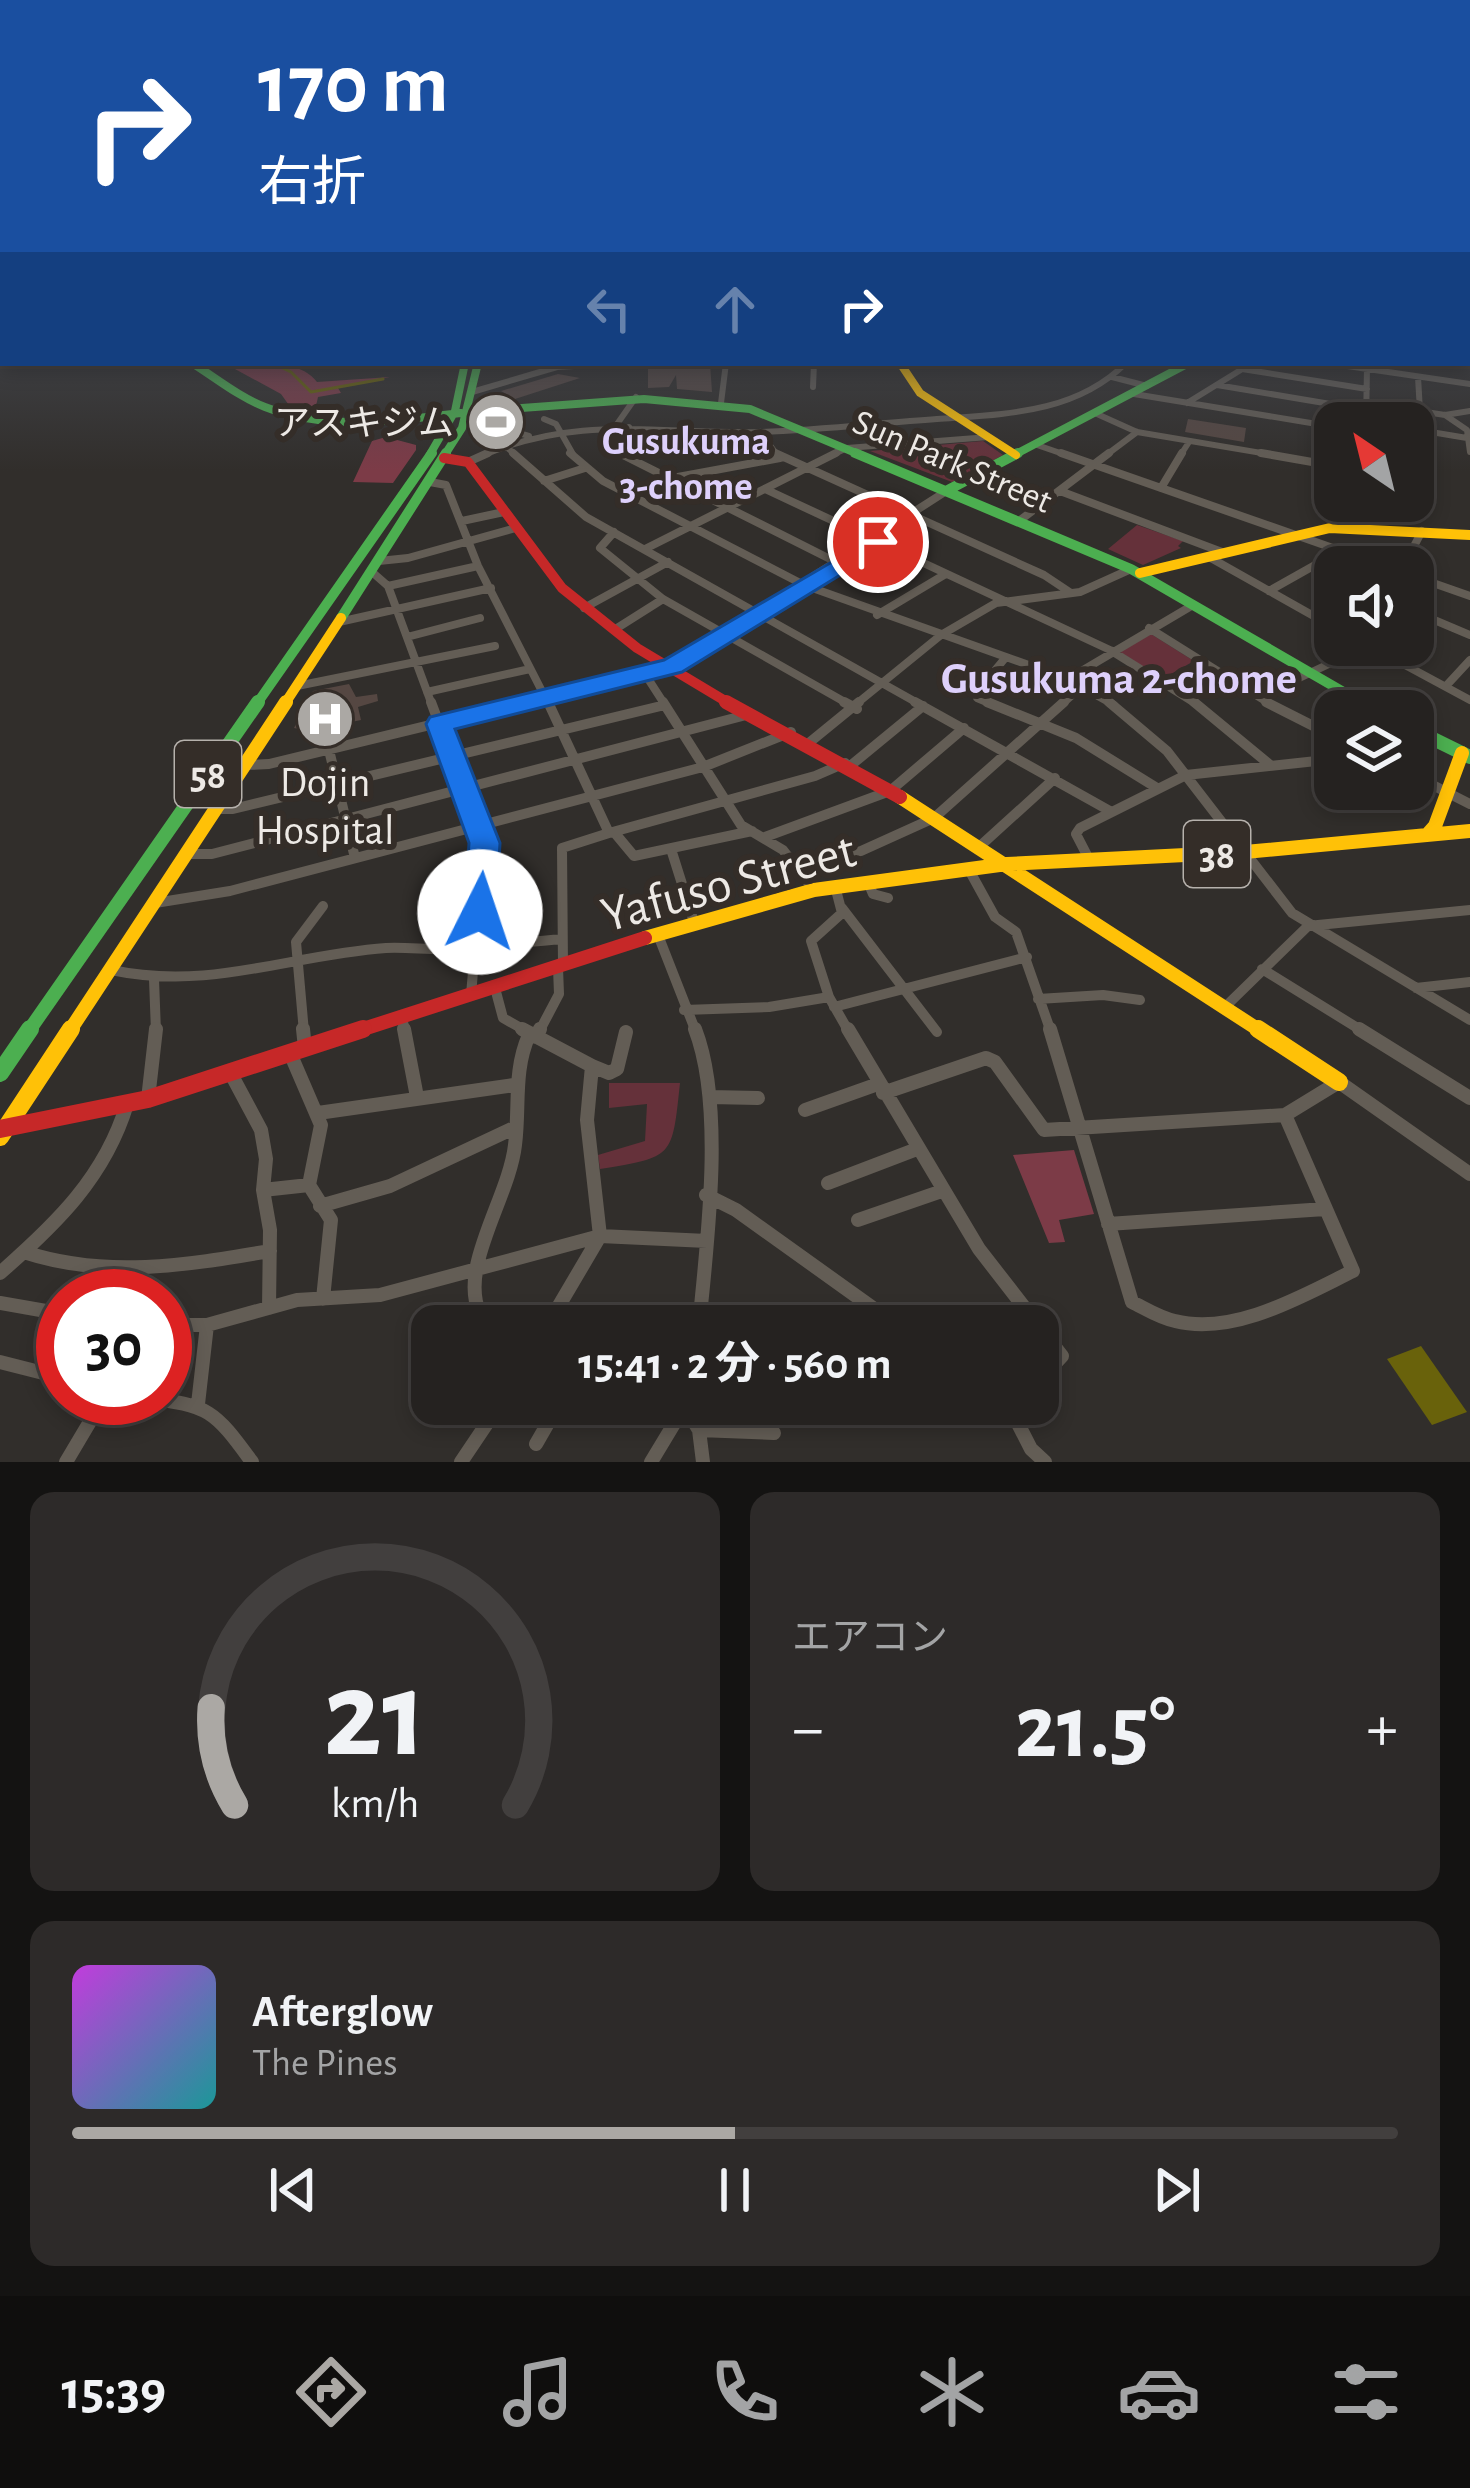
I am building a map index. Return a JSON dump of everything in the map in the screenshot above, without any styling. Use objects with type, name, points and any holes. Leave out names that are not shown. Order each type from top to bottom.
[{"type":"main road","name":"Sun Park Street","points":[[197,366],[261,405],[309,414],[459,412],[636,397],[721,403],[802,429],[1135,572],[1340,690]]},
{"type":"main road","name":"58","points":[[2,1131],[430,482],[444,458],[459,412],[465,366]]},
{"type":"main road","name":"58","points":[[0,1072],[416,476],[472,392],[478,366]]},
{"type":"main road","points":[[902,366],[915,388],[1016,454]]},
{"type":"main road","points":[[948,490],[1184,366]]},
{"type":"main road","points":[[444,458],[468,462],[545,569],[614,630],[934,818],[1339,1082]]},
{"type":"main road","points":[[1135,572],[1294,535],[1352,527],[1470,536]]},
{"type":"main road","points":[[1427,835],[1467,751],[1434,738]]},
{"type":"main road","name":"38","points":[[1427,835],[1470,831]]},
{"type":"main road","name":"Yafuso Street","points":[[2,1131],[148,1099],[694,922],[814,890],[1006,864],[1244,852],[1427,835]]},
{"type":"street","points":[[472,392],[568,366]]},
{"type":"street","points":[[721,403],[726,366]]},
{"type":"street","points":[[813,387],[814,366]]},
{"type":"street","points":[[468,462],[529,436],[615,427],[760,432],[1041,412],[1112,377],[1123,366]]},
{"type":"street","points":[[1187,403],[1247,366]]},
{"type":"street","points":[[1366,402],[1367,366],[1470,384]]},
{"type":"street","points":[[1242,369],[1366,388]]},
{"type":"street","points":[[1418,376],[1419,402]]},
{"type":"street","points":[[1112,377],[1149,386]]},
{"type":"street","points":[[1217,385],[1338,402]]},
{"type":"street","points":[[1134,394],[1314,424]]},
{"type":"street","points":[[615,427],[636,397]]},
{"type":"street","points":[[1434,413],[1470,411]]},
{"type":"street","points":[[1097,414],[1137,432],[1314,463]]},
{"type":"street","points":[[1434,435],[1469,446],[1467,430],[1445,415]]},
{"type":"street","points":[[544,419],[556,424],[585,468],[688,526],[804,585],[878,615],[1068,679],[1140,723],[1292,913],[1470,1020]]},
{"type":"street","points":[[629,427],[618,454],[838,562]]},
{"type":"street","points":[[505,429],[529,436]]},
{"type":"street","points":[[682,442],[686,430]]},
{"type":"street","points":[[760,432],[763,442],[780,458],[1045,575],[1071,593]]},
{"type":"street","points":[[1019,521],[1137,432]]},
{"type":"street","points":[[645,549],[848,448],[989,437]]},
{"type":"street","points":[[626,438],[742,448],[740,456]]},
{"type":"street","points":[[1161,488],[1189,442]]},
{"type":"street","points":[[504,445],[586,517],[1110,811]]},
{"type":"street","points":[[1037,445],[1326,546]]},
{"type":"street","points":[[626,494],[667,478],[780,458]]},
{"type":"street","points":[[544,481],[585,468]]},
{"type":"street","points":[[430,482],[446,485],[478,566],[590,796],[634,856],[758,834],[890,791],[964,728]]},
{"type":"street","points":[[765,489],[1110,650],[1197,704],[1269,764]]},
{"type":"street","points":[[246,766],[673,666],[875,541],[948,490]]},
{"type":"street","points":[[1060,491],[1222,552]]},
{"type":"street","points":[[462,521],[504,512]]},
{"type":"street","points":[[471,995],[484,843],[388,586],[376,566],[516,528]]},
{"type":"street","points":[[1414,546],[1422,531]]},
{"type":"street","points":[[614,532],[600,548],[662,599],[857,709]]},
{"type":"street","points":[[1207,556],[1314,614]]},
{"type":"street","points":[[584,608],[668,562]]},
{"type":"street","points":[[388,586],[478,566]]},
{"type":"street","points":[[1269,591],[1314,566]]},
{"type":"street","points":[[810,742],[857,709],[941,635],[1000,601],[1071,593],[1135,572]]},
{"type":"street","points":[[878,615],[944,575]]},
{"type":"street","points":[[1434,583],[1470,596]]},
{"type":"street","points":[[339,622],[491,588]]},
{"type":"street","points":[[614,630],[662,599]]},
{"type":"street","points":[[1068,679],[1193,604]]},
{"type":"street","points":[[407,637],[481,618]]},
{"type":"street","points":[[1434,620],[1470,635]]},
{"type":"street","points":[[1149,628],[1314,726]]},
{"type":"street","points":[[297,686],[495,646]]},
{"type":"street","points":[[1006,657],[977,698],[1041,722],[1156,788]]},
{"type":"street","points":[[1446,686],[1470,660]]},
{"type":"street","points":[[1249,691],[1327,666]]},
{"type":"street","points":[[1408,666],[1470,700]]},
{"type":"street","points":[[427,692],[530,669]]},
{"type":"street","points":[[645,674],[741,825],[800,868],[814,890]]},
{"type":"street","points":[[800,868],[861,851],[934,818],[1082,686]]},
{"type":"street","points":[[216,808],[233,809],[664,705]]},
{"type":"street","points":[[476,1305],[472,1272],[502,1203],[516,1127],[518,1055],[559,994],[562,848],[847,764],[923,706]]},
{"type":"street","points":[[186,854],[212,854],[683,735],[755,712]]},
{"type":"street","points":[[155,903],[208,897],[703,767],[791,732]]},
{"type":"street","points":[[329,750],[355,858]]},
{"type":"street","points":[[1090,862],[1076,834],[1156,788],[1186,775],[1314,761]]},
{"type":"street","points":[[979,847],[1055,778]]},
{"type":"street","points":[[1434,785],[1470,804]]},
{"type":"street","points":[[671,849],[694,922]]},
{"type":"street","points":[[968,868],[995,916],[1016,932],[1027,957],[1132,1302],[1181,1324],[1221,1322],[1294,1300],[1353,1271],[1285,1115]]},
{"type":"street","points":[[868,882],[873,894],[889,898]]},
{"type":"street","points":[[835,886],[842,908],[937,1032]]},
{"type":"street","points":[[305,1048],[296,942],[323,906]]},
{"type":"street","points":[[842,908],[839,917],[811,941],[831,1002],[916,1149],[980,1249],[1023,1305]]},
{"type":"street","points":[[1226,1006],[1308,926],[1470,910]]},
{"type":"street","points":[[658,935],[706,1058],[710,1097],[701,1305]]},
{"type":"street","points":[[111,970],[154,979],[253,974],[296,962],[388,948],[562,939]]},
{"type":"street","points":[[684,1010],[831,1002],[1027,957]]},
{"type":"street","points":[[1262,970],[1470,1098]]},
{"type":"street","points":[[148,1099],[158,1016],[154,979]]},
{"type":"street","points":[[1415,988],[1470,982]]},
{"type":"street","points":[[495,988],[503,1018],[609,1073],[617,1069],[626,1032]]},
{"type":"street","points":[[1038,999],[1102,995],[1140,1000]]},
{"type":"street","points":[[402,1017],[417,1097]]},
{"type":"street","points":[[290,1053],[293,1076],[318,1114],[320,1148],[309,1185],[331,1220],[323,1299]]},
{"type":"street","points":[[805,1111],[813,1104],[986,1058],[995,1062],[1044,1130],[1285,1115],[1339,1082],[1470,1174]]},
{"type":"street","points":[[559,1305],[600,1236],[587,1120],[592,1066]]},
{"type":"street","points":[[230,1072],[261,1130],[266,1159],[263,1190],[270,1251],[269,1308]]},
{"type":"street","points":[[318,1114],[514,1085]]},
{"type":"street","points":[[710,1097],[758,1098]]},
{"type":"street","points":[[0,1273],[94,1183],[119,1137],[127,1104]]},
{"type":"street","points":[[320,1206],[390,1186],[516,1127]]},
{"type":"street","points":[[828,1183],[916,1149]]},
{"type":"street","points":[[263,1190],[309,1185]]},
{"type":"street","points":[[858,1220],[942,1190]]},
{"type":"street","points":[[706,1195],[736,1210],[869,1305]]},
{"type":"street","points":[[1108,1224],[1325,1209]]},
{"type":"street","points":[[192,1325],[323,1299],[380,1295],[600,1236],[707,1241]]},
{"type":"street","points":[[24,1252],[48,1262],[123,1268],[270,1251]]},
{"type":"street","points":[[0,1304],[36,1310]]},
{"type":"street","points":[[198,1404],[207,1325]]},
{"type":"street","points":[[0,1362],[36,1371]]},
{"type":"street","points":[[192,1403],[230,1432],[253,1462]]},
{"type":"street","points":[[66,1462],[88,1425]]},
{"type":"street","points":[[461,1462],[486,1425]]},
{"type":"street","points":[[536,1444],[547,1425]]},
{"type":"street","points":[[651,1462],[673,1425]]},
{"type":"street","points":[[696,1425],[703,1462]]},
{"type":"street","points":[[1019,1425],[1031,1449],[1045,1462]]},
{"type":"street","points":[[699,1430],[774,1433]]},
{"type":"shaded area","points":[[230,366],[291,366],[317,382],[390,377],[338,388],[341,393],[318,397],[316,406],[291,408],[281,394]]},
{"type":"shaded area","points":[[386,437],[416,445],[393,483],[353,482],[372,441]]},
{"type":"shaded area","points":[[983,441],[1003,455],[952,482],[870,451]]},
{"type":"shaded area","points":[[1137,525],[1183,541],[1181,548],[1143,565],[1108,549]]},
{"type":"shaded area","points":[[1151,634],[1194,661],[1162,679],[1120,652]]},
{"type":"shaded area","points":[[609,1083],[680,1083],[675,1126],[665,1150],[643,1161],[600,1169],[598,1155],[645,1141],[647,1104],[609,1108]]},
{"type":"shaded area","points":[[1074,1150],[1094,1214],[1059,1220],[1065,1242],[1049,1243],[1013,1155]]},
{"type":"shaded area","points":[[1421,1346],[1467,1412],[1432,1425],[1387,1359]]},
{"type":"building","points":[[648,366],[710,366],[712,392],[677,389],[676,375],[669,387],[648,388]]},
{"type":"building","points":[[558,374],[580,378],[515,399],[501,391]]},
{"type":"building","points":[[1188,419],[1246,428],[1244,442],[1185,432]]},
{"type":"building","points":[[349,684],[356,697],[377,694],[378,701],[358,707],[361,720],[309,731],[294,728],[313,691]]},
{"type":"waterway","points":[[278,366],[311,392],[383,379]]},
{"type":"traffic: fast","points":[[197,366],[255,403],[312,419],[387,421],[461,413]]},
{"type":"traffic: fast","points":[[0,1073],[438,444],[455,411],[464,366]]},
{"type":"traffic: fast","points":[[341,618],[462,428],[477,366]]},
{"type":"traffic: fast","points":[[948,490],[1183,366]]},
{"type":"traffic: fast","points":[[468,412],[644,399],[750,409],[1131,569],[1341,690]]},
{"type":"traffic: fast","points":[[1434,739],[1470,757]]},
{"type":"traffic: slow","points":[[902,366],[920,393],[1016,455]]},
{"type":"traffic: slow","points":[[1140,573],[1330,528],[1470,535]]},
{"type":"traffic: slow","points":[[0,1137],[341,618]]},
{"type":"traffic: slow","points":[[1427,835],[1435,826],[1462,753]]},
{"type":"traffic: slow","points":[[900,797],[1339,1082]]},
{"type":"traffic: slow","points":[[645,938],[814,890],[1007,864],[1245,852],[1470,831]]},
{"type":"traffic: jam","points":[[444,458],[468,462],[562,588],[637,648],[900,797]]},
{"type":"traffic: jam","points":[[0,1129],[148,1099],[645,938]]},
{"type":"place","name":"アスキジム","points":[[496,422]]},
{"type":"place","name":"Dojin Hospital","points":[[325,719]]},
{"type":"district","name":"Gusukuma 3-chome","points":[[686,462]]},
{"type":"district","name":"Gusukuma 2-chome","points":[[1119,677]]},
{"type":"route","points":[[480,912],[484,843],[440,724],[673,666],[758,610],[878,542]]}]
